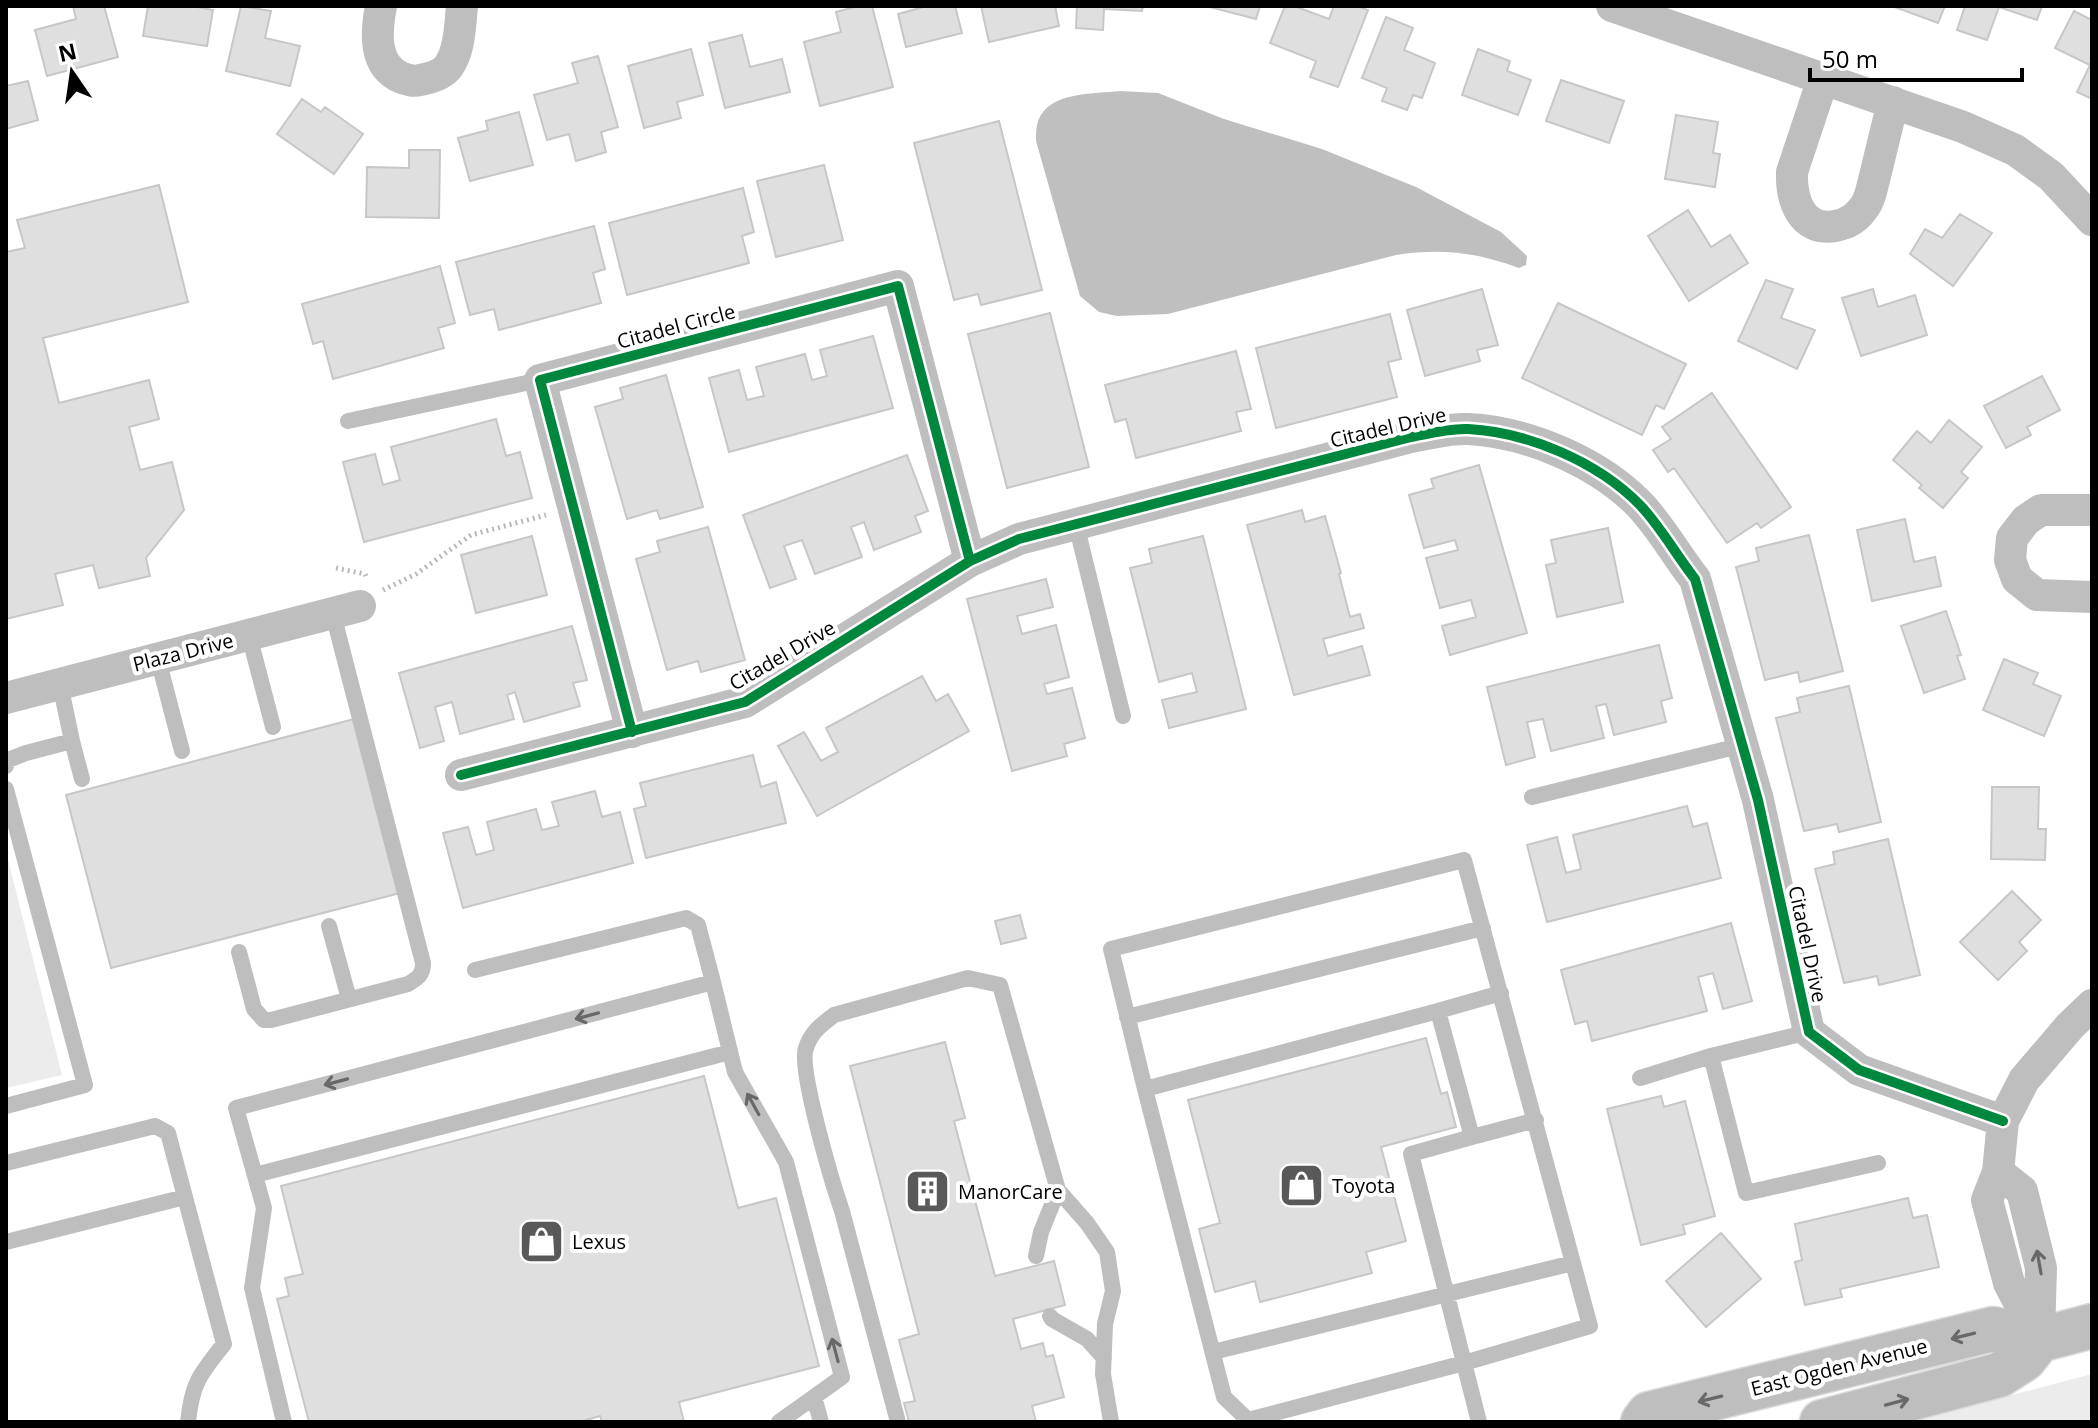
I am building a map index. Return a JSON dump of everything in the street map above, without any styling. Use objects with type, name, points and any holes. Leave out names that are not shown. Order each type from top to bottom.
[{"type":"main road","name":"East Ogden Avenue","points":[[1643,1422],[1649,1414],[1993,1329],[2039,1340],[2092,1326]]},
{"type":"main road","name":"East Ogden Avenue","points":[[1822,1422],[1999,1375],[2024,1359],[2039,1340]]},
{"type":"street","points":[[381,6],[377,42],[382,61],[393,74],[412,82],[432,78],[447,69],[455,53],[462,6]]},
{"type":"street","points":[[1612,6],[1963,127],[2015,150],[2051,176],[2092,220]]},
{"type":"street","points":[[1823,79],[1792,172],[1791,188],[1795,202],[1802,215],[1812,224],[1825,228],[1840,226],[1856,218],[1868,203],[1893,102]]},
{"type":"street","name":"Citadel Circle","points":[[540,380],[898,286],[970,561]]},
{"type":"street","points":[[540,380],[632,732]]},
{"type":"street","name":"Citadel Drive","points":[[461,775],[745,702],[970,561],[1019,539],[1407,438],[1466,428],[1494,432],[1556,450],[1614,482],[1639,504],[1661,530],[1695,579],[1758,800],[1809,1032],[1859,1070],[2003,1121]]},
{"type":"street","points":[[2092,510],[2041,510],[2026,520],[2012,538],[2010,560],[2017,579],[2037,595],[2092,597]]},
{"type":"street","name":"Plaza Drive","points":[[6,698],[346,610]]},
{"type":"street","points":[[2039,1340],[2009,1283],[1987,1200],[1998,1172],[2003,1121],[2024,1080],[2092,1005]]},
{"type":"lane","points":[[348,421],[540,380]]},
{"type":"lane","points":[[1076,524],[1123,716]]},
{"type":"lane","points":[[239,952],[254,1009],[264,1020],[408,984],[423,972],[346,610]]},
{"type":"lane","points":[[249,635],[273,727]]},
{"type":"lane","points":[[158,659],[182,751]]},
{"type":"lane","points":[[60,684],[82,779]]},
{"type":"lane","points":[[6,766],[8,760],[26,753],[72,741]]},
{"type":"lane","points":[[1532,797],[1743,745]]},
{"type":"lane","points":[[6,789],[85,1085],[6,1106]]},
{"type":"lane","points":[[1464,860],[1483,928],[1590,1326],[1248,1420],[1224,1397],[1111,949],[1464,860]]},
{"type":"lane","points":[[475,970],[686,918],[698,925],[735,1072],[786,1162],[842,1377],[779,1422]]},
{"type":"lane","points":[[329,926],[349,999]]},
{"type":"lane","points":[[1127,1017],[1483,928]]},
{"type":"lane","points":[[898,1422],[811,1100],[804,1051],[816,1028],[834,1015],[968,978],[1000,985],[1058,1190],[1107,1252],[1113,1291],[1105,1324],[1103,1374],[1111,1422]]},
{"type":"lane","points":[[284,1422],[252,1288],[264,1208],[236,1108],[713,982]]},
{"type":"lane","points":[[1145,1089],[1501,993]]},
{"type":"lane","points":[[1438,1011],[1472,1137]]},
{"type":"lane","points":[[1640,1078],[1711,1056],[1809,1032]]},
{"type":"lane","points":[[255,1175],[730,1052]]},
{"type":"lane","points":[[1711,1056],[1746,1193],[1878,1163]]},
{"type":"lane","points":[[1479,1422],[1411,1154],[1536,1120]]},
{"type":"lane","points":[[6,1163],[155,1126],[168,1133],[224,1344],[198,1377],[188,1422]]},
{"type":"lane","points":[[1036,1256],[1041,1232],[1058,1190]]},
{"type":"lane","points":[[6,1242],[185,1197]]},
{"type":"lane","points":[[1213,1352],[1573,1263]]},
{"type":"lane","points":[[1050,1316],[1087,1339],[1104,1358]]},
{"type":"lane","points":[[814,1397],[821,1422]]},
{"type":"path","points":[[346,610],[416,574],[471,535],[573,508]]},
{"type":"shaded area","points":[[1120,91],[1158,93],[1224,119],[1322,149],[1416,187],[1501,232],[1527,256],[1526,265],[1519,268],[1458,253],[1412,253],[1168,314],[1117,316],[1099,312],[1080,296],[1036,141],[1036,128],[1044,111],[1062,99]]},
{"type":"shaded area","points":[[6,851],[62,1075],[6,1088]]},
{"type":"shaded area","points":[[2092,1374],[2092,1422],[1908,1422]]},
{"type":"building","points":[[73,6],[104,6],[118,57],[47,76],[35,30],[76,19]]},
{"type":"building","points":[[148,6],[192,6],[213,10],[207,46],[143,36]]},
{"type":"building","points":[[241,6],[271,11],[265,38],[300,46],[290,86],[226,71]]},
{"type":"building","points":[[872,6],[893,87],[820,106],[804,42],[841,32],[836,12]]},
{"type":"building","points":[[927,6],[955,6],[962,33],[906,47],[898,14]]},
{"type":"building","points":[[981,6],[1055,6],[1059,26],[989,42]]},
{"type":"building","points":[[1077,6],[1143,6],[1142,11],[1104,9],[1103,30],[1076,28]]},
{"type":"building","points":[[1206,6],[1260,6],[1256,19]]},
{"type":"building","points":[[1285,6],[1294,6],[1329,19],[1334,6],[1357,6],[1368,10],[1338,87],[1310,77],[1316,61],[1270,43]]},
{"type":"building","points":[[1892,6],[1945,6],[1938,23]]},
{"type":"building","points":[[1965,6],[2042,6],[2037,20],[1999,7],[1987,40],[1957,30]]},
{"type":"building","points":[[2074,11],[2092,20],[2092,99],[2077,92],[2090,65],[2055,48]]},
{"type":"building","points":[[1386,17],[1413,28],[1404,50],[1435,63],[1422,98],[1413,95],[1407,110],[1382,101],[1387,88],[1362,78]]},
{"type":"building","points":[[742,35],[750,67],[782,59],[790,92],[725,108],[709,43]]},
{"type":"building","points":[[691,49],[703,95],[677,102],[681,118],[644,128],[628,66]]},
{"type":"building","points":[[1478,49],[1510,61],[1507,71],[1531,80],[1518,115],[1462,95]]},
{"type":"building","points":[[598,56],[618,127],[601,132],[606,152],[576,161],[569,134],[547,140],[534,95],[578,83],[572,63]]},
{"type":"building","points":[[1561,80],[1624,101],[1609,143],[1546,121]]},
{"type":"building","points":[[28,81],[38,120],[6,129],[6,86]]},
{"type":"building","points":[[302,99],[321,112],[325,107],[363,134],[334,174],[277,134]]},
{"type":"building","points":[[519,112],[533,165],[470,181],[458,138],[488,130],[486,121]]},
{"type":"building","points":[[1676,115],[1718,122],[1713,153],[1720,154],[1715,187],[1665,179]]},
{"type":"building","points":[[999,121],[1042,290],[981,305],[978,294],[954,300],[914,143]]},
{"type":"building","points":[[409,150],[440,150],[439,218],[366,217],[367,167],[409,168]]},
{"type":"building","points":[[824,165],[843,240],[776,257],[757,181]]},
{"type":"building","points":[[159,185],[188,302],[43,338],[59,403],[149,380],[159,419],[129,427],[140,470],[172,462],[184,510],[146,558],[150,576],[99,588],[93,565],[55,574],[63,605],[6,619],[6,252],[25,248],[17,220]]},
{"type":"building","points":[[743,188],[754,232],[742,236],[749,263],[627,295],[609,223]]},
{"type":"building","points":[[1688,210],[1711,247],[1730,235],[1748,263],[1689,301],[1648,236]]},
{"type":"building","points":[[1960,214],[1992,233],[1953,286],[1910,254],[1925,229],[1942,238]]},
{"type":"building","points":[[594,226],[605,269],[593,273],[601,303],[499,330],[494,309],[470,315],[456,262]]},
{"type":"building","points":[[440,266],[455,323],[438,328],[444,348],[333,379],[323,341],[313,344],[302,304]]},
{"type":"building","points":[[1766,280],[1793,289],[1781,318],[1815,330],[1797,369],[1738,341]]},
{"type":"building","points":[[1482,289],[1498,345],[1477,350],[1480,361],[1425,376],[1407,310]]},
{"type":"building","points":[[1873,289],[1878,307],[1915,295],[1927,335],[1861,356],[1842,298]]},
{"type":"building","points":[[1558,303],[1686,364],[1664,409],[1656,405],[1642,435],[1522,378]]},
{"type":"building","points":[[1050,313],[1089,467],[1007,488],[968,334]]},
{"type":"building","points":[[1390,314],[1401,359],[1388,362],[1397,397],[1276,428],[1256,348]]},
{"type":"building","points":[[873,336],[893,408],[729,452],[709,378],[739,370],[747,400],[764,396],[756,367],[805,354],[812,380],[827,376],[820,350]]},
{"type":"building","points":[[1236,351],[1251,409],[1236,412],[1241,431],[1136,458],[1126,419],[1115,422],[1105,385]]},
{"type":"building","points":[[666,375],[703,507],[660,519],[657,510],[627,519],[595,407],[623,399],[620,388]]},
{"type":"building","points":[[2042,376],[2060,410],[2027,427],[2031,435],[2006,448],[1984,406]]},
{"type":"building","points":[[1712,393],[1791,507],[1761,528],[1757,523],[1727,543],[1674,468],[1668,472],[1653,450],[1671,439],[1662,427]]},
{"type":"building","points":[[496,419],[506,456],[520,452],[532,498],[364,542],[343,462],[375,454],[383,485],[400,480],[391,447]]},
{"type":"building","points":[[1949,420],[1982,447],[1961,472],[1968,478],[1943,508],[1893,460],[1917,431],[1931,443]]},
{"type":"building","points":[[907,455],[928,511],[915,516],[921,532],[874,550],[864,522],[851,527],[862,557],[815,574],[802,540],[784,546],[796,579],[770,588],[743,515]]},
{"type":"building","points":[[1479,465],[1527,633],[1450,655],[1442,626],[1476,617],[1471,600],[1440,608],[1426,558],[1458,550],[1455,540],[1424,548],[1409,495],[1434,488],[1431,479]]},
{"type":"building","points":[[1302,510],[1305,522],[1325,516],[1350,617],[1360,614],[1364,628],[1323,639],[1328,656],[1362,646],[1370,675],[1294,695],[1247,525]]},
{"type":"building","points":[[1905,519],[1914,562],[1935,557],[1941,586],[1872,601],[1857,530]]},
{"type":"building","points":[[708,527],[745,660],[701,672],[698,661],[667,670],[636,559],[660,552],[657,541]]},
{"type":"building","points":[[1608,528],[1623,602],[1557,617],[1546,565],[1556,563],[1551,540]]},
{"type":"building","points":[[1809,535],[1843,671],[1800,682],[1798,672],[1765,680],[1736,567],[1759,561],[1756,548]]},
{"type":"building","points":[[532,536],[547,595],[476,613],[461,555]]},
{"type":"building","points":[[1203,536],[1246,709],[1169,728],[1162,700],[1197,692],[1192,673],[1159,682],[1130,568],[1152,563],[1149,549]]},
{"type":"building","points":[[1046,579],[1053,607],[1017,616],[1022,634],[1056,625],[1069,677],[1044,684],[1047,694],[1072,688],[1085,738],[1064,744],[1067,756],[1012,771],[967,599]]},
{"type":"building","points":[[1946,611],[1961,655],[1957,656],[1965,679],[1924,693],[1901,626]]},
{"type":"building","points":[[572,626],[587,680],[573,683],[580,706],[524,722],[515,692],[507,695],[514,719],[460,734],[452,702],[435,707],[444,741],[420,748],[399,673]]},
{"type":"building","points":[[1659,645],[1672,698],[1661,701],[1666,722],[1614,735],[1606,704],[1596,706],[1604,738],[1551,751],[1543,719],[1527,722],[1535,757],[1506,765],[1487,687]]},
{"type":"building","points":[[2004,659],[2038,673],[2033,684],[2061,696],[2044,736],[1983,710]]},
{"type":"building","points":[[922,676],[936,701],[948,694],[969,731],[817,816],[778,746],[804,732],[821,761],[838,752],[826,728]]},
{"type":"building","points":[[1849,686],[1881,822],[1839,832],[1837,824],[1804,831],[1776,718],[1800,712],[1797,698]]},
{"type":"building","points":[[354,719],[400,893],[111,968],[66,795]]},
{"type":"building","points":[[753,755],[761,787],[776,782],[786,823],[646,858],[634,809],[646,806],[640,783]]},
{"type":"building","points":[[1992,787],[2039,787],[2038,829],[2046,829],[2045,860],[1991,859]]},
{"type":"building","points":[[595,791],[602,817],[620,812],[633,863],[463,908],[443,833],[468,827],[476,855],[494,850],[487,822],[536,809],[542,830],[559,826],[552,802]]},
{"type":"building","points":[[1687,806],[1693,827],[1707,823],[1721,878],[1547,922],[1527,845],[1557,837],[1566,873],[1581,869],[1573,835]]},
{"type":"building","points":[[1888,839],[1920,975],[1879,985],[1877,976],[1844,983],[1815,869],[1835,864],[1833,852]]},
{"type":"building","points":[[2012,891],[2041,920],[2019,942],[2027,951],[1998,980],[1960,942]]},
{"type":"building","points":[[1020,915],[1026,938],[1001,944],[995,921]]},
{"type":"building","points":[[1731,923],[1752,1001],[1723,1009],[1713,973],[1698,977],[1707,1011],[1592,1041],[1587,1021],[1575,1024],[1561,970]]},
{"type":"building","name":"Toyota","points":[[1426,1038],[1441,1094],[1447,1092],[1456,1127],[1381,1147],[1406,1241],[1366,1252],[1372,1273],[1260,1302],[1255,1281],[1215,1292],[1199,1229],[1220,1223],[1188,1100]]},
{"type":"building","name":"ManorCare","points":[[945,1042],[965,1118],[954,1121],[995,1276],[1054,1261],[1065,1305],[1013,1319],[1021,1349],[1043,1343],[1046,1357],[1053,1355],[1064,1397],[1032,1406],[1036,1422],[909,1422],[904,1403],[915,1401],[899,1340],[919,1334],[850,1066]]},
{"type":"building","name":"Lexus","points":[[704,1076],[738,1208],[776,1198],[819,1366],[679,1402],[684,1422],[602,1422],[600,1416],[579,1422],[309,1422],[277,1299],[289,1296],[285,1278],[303,1274],[281,1186]]},
{"type":"building","points":[[1661,1096],[1664,1107],[1685,1101],[1715,1216],[1683,1225],[1685,1234],[1641,1245],[1607,1109]]},
{"type":"building","points":[[1908,1198],[1913,1218],[1927,1215],[1939,1267],[1840,1289],[1842,1297],[1805,1305],[1795,1262],[1802,1260],[1795,1224]]},
{"type":"building","points":[[1721,1233],[1761,1279],[1706,1327],[1666,1281]]},
{"type":"cycle path","points":[[632,732],[540,380],[898,286],[970,561]]},
{"type":"cycle path","points":[[461,775],[745,702],[970,561],[1019,539],[1430,433],[1468,429],[1514,436],[1561,452],[1604,475],[1623,490],[1648,514],[1695,579],[1758,800],[1809,1032],[1859,1070],[2003,1121]]},
{"type":"place","name":"Toyota","points":[[1301,1185]]},
{"type":"place","name":"ManorCare","points":[[927,1191]]},
{"type":"place","name":"Lexus","points":[[541,1241]]}]
